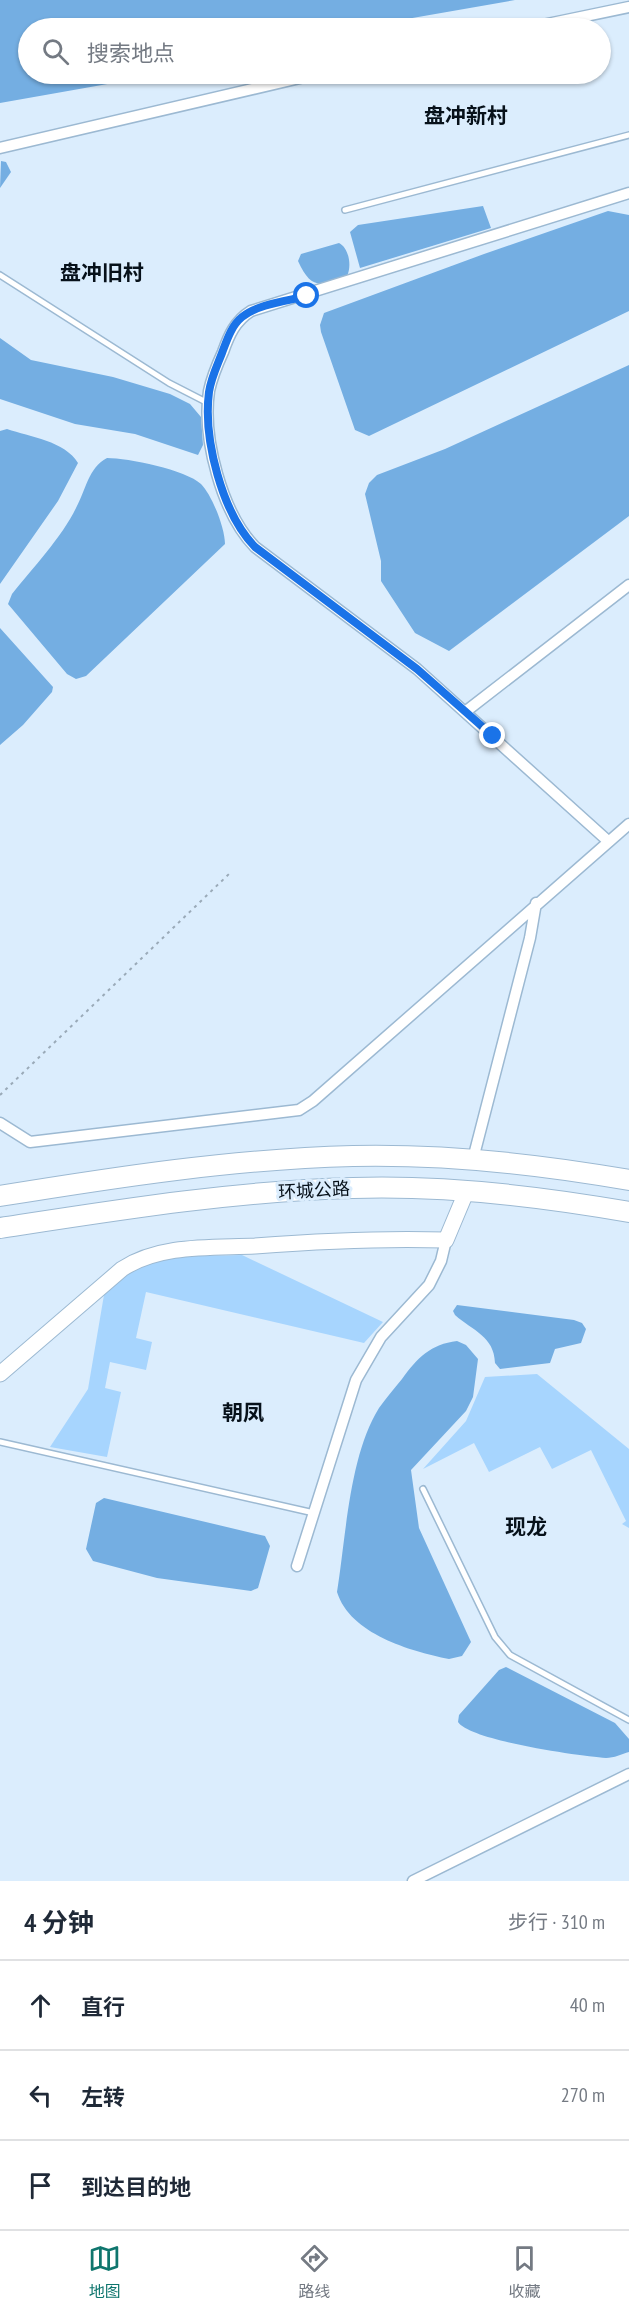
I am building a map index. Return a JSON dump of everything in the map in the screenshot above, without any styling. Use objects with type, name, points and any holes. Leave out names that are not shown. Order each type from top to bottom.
[{"type":"highway","name":"环城公路","points":[[0,1196],[175,1170],[354,1156],[473,1159],[584,1172],[629,1180]]},
{"type":"highway","name":"环城公路","points":[[0,1228],[178,1202],[287,1191],[354,1188],[467,1190],[579,1203],[629,1212]]},
{"type":"street","points":[[576,18],[629,7]]},
{"type":"street","points":[[0,148],[274,84]]},
{"type":"street","points":[[608,841],[417,669],[255,547],[244,536],[236,522],[218,474],[211,442],[208,404],[213,375],[231,330],[251,311],[629,193]]},
{"type":"street","points":[[465,712],[629,585]]},
{"type":"street","points":[[0,1123],[30,1142],[299,1110],[322,1093],[536,903],[629,824]]},
{"type":"street","points":[[473,1159],[530,938],[536,903]]},
{"type":"street","points":[[297,1566],[356,1380],[381,1337],[429,1285],[467,1190]]},
{"type":"street","points":[[0,1374],[122,1269],[149,1255],[369,1238],[446,1240]]},
{"type":"street","points":[[413,1881],[629,1774]]},
{"type":"lane","points":[[345,210],[629,135]]},
{"type":"lane","points":[[0,275],[169,383],[208,404]]},
{"type":"lane","points":[[0,1442],[314,1514]]},
{"type":"lane","points":[[423,1489],[495,1637],[510,1655],[629,1720]]},
{"type":"path","points":[[0,1095],[230,873]]},
{"type":"shaded area","points":[[0,0],[515,0],[412,18],[18,18],[18,84],[107,84],[0,103]]},
{"type":"shaded area","points":[[1,161],[6,162],[11,172],[0,188]]},
{"type":"shaded area","points":[[483,206],[491,228],[360,268],[350,232],[358,225]]},
{"type":"shaded area","points":[[608,211],[629,215],[629,311],[369,436],[355,430],[321,332],[320,325],[324,313]]},
{"type":"shaded area","points":[[339,243],[349,258],[347,276],[323,283],[317,283],[307,277],[298,261],[301,254]]},
{"type":"shaded area","points":[[0,338],[31,360],[113,377],[170,394],[190,404],[201,417],[203,445],[198,455],[135,434],[75,424],[0,399]]},
{"type":"shaded area","points":[[629,365],[629,516],[449,651],[415,633],[381,581],[381,561],[365,494],[369,483],[377,475],[445,449]]},
{"type":"shaded area","points":[[7,429],[56,445],[65,450],[78,463],[58,501],[0,584],[0,431]]},
{"type":"shaded area","points":[[107,458],[156,466],[183,474],[201,484],[217,512],[225,544],[86,676],[76,679],[67,674],[8,604],[12,594],[70,519],[91,473]]},
{"type":"shaded area","points":[[0,628],[53,687],[52,692],[23,725],[0,745]]},
{"type":"shaded area","points":[[242,1255],[383,1322],[364,1343],[146,1292],[136,1338],[152,1342],[146,1370],[110,1362],[105,1388],[121,1392],[107,1457],[50,1447],[88,1389],[105,1289],[138,1268],[154,1262],[186,1257]]},
{"type":"shaded area","points":[[457,1305],[574,1320],[582,1323],[586,1329],[581,1343],[555,1349],[550,1363],[500,1369],[495,1363],[494,1354],[487,1340],[455,1315],[453,1311]]},
{"type":"shaded area","points":[[457,1341],[466,1345],[478,1359],[473,1397],[466,1411],[411,1470],[419,1528],[471,1642],[462,1656],[449,1659],[400,1645],[368,1630],[344,1607],[337,1592],[350,1497],[361,1449],[369,1427],[382,1404],[425,1353],[440,1345]]},
{"type":"shaded area","points":[[537,1374],[629,1449],[629,1528],[622,1524],[626,1521],[591,1450],[552,1469],[540,1447],[489,1472],[474,1443],[423,1469],[466,1421],[485,1377]]},
{"type":"shaded area","points":[[104,1498],[265,1536],[270,1546],[258,1588],[251,1591],[157,1578],[93,1561],[86,1549],[96,1503]]},
{"type":"shaded area","points":[[506,1667],[615,1723],[629,1739],[629,1752],[606,1758],[574,1754],[504,1741],[467,1729],[458,1722],[459,1715],[499,1670]]},
{"type":"district","name":"盘冲新村","points":[[466,115]]},
{"type":"district","name":"盘冲旧村","points":[[102,272]]},
{"type":"district","name":"朝凤","points":[[243,1412]]},
{"type":"district","name":"现龙","points":[[526,1526]]},
{"type":"route","points":[[307,296],[251,311],[239,320],[231,330],[213,375],[208,404],[211,442],[218,474],[236,522],[244,536],[255,547],[417,669],[493,736]]}]
